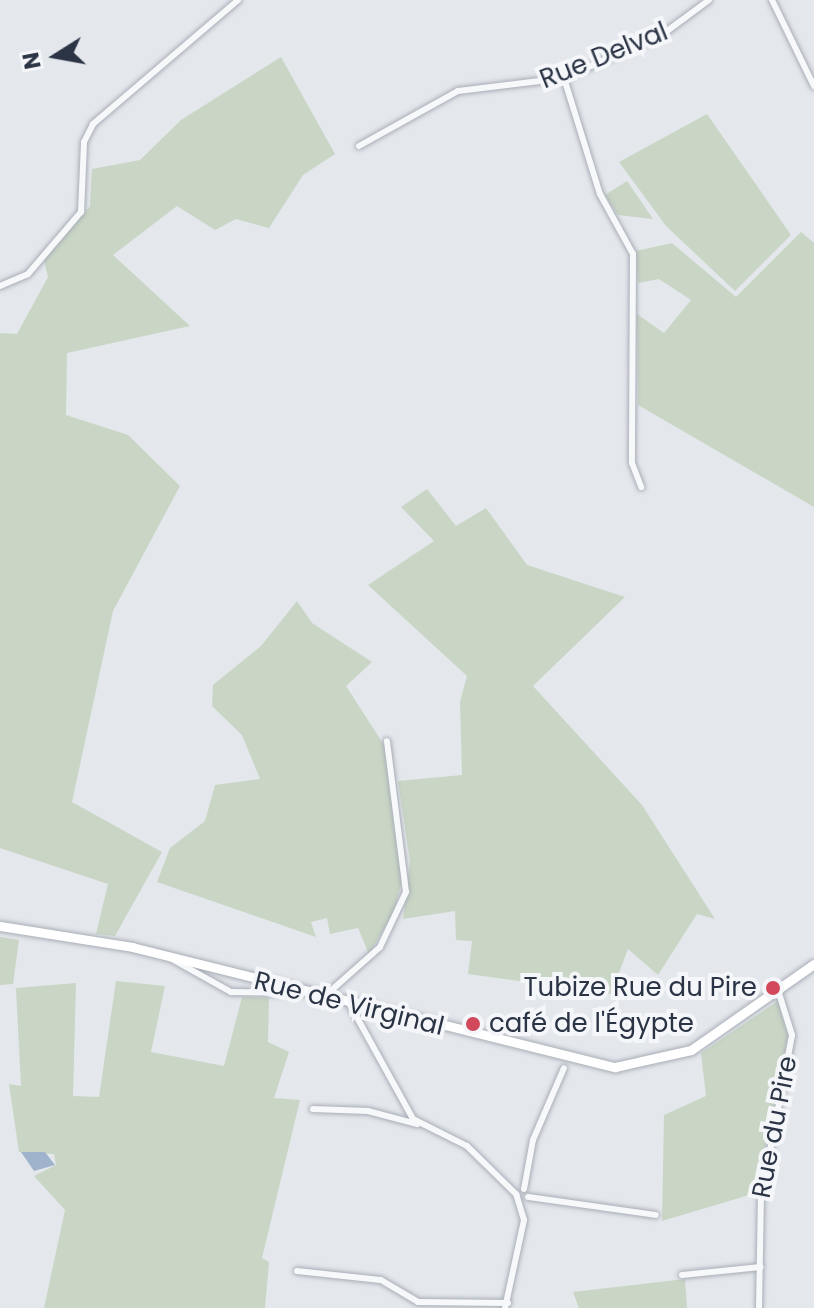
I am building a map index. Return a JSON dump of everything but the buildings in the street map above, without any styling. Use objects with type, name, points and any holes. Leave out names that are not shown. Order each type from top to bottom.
[{"type":"street","points":[[0,286],[28,274],[81,212],[84,142],[93,124],[238,0]]},
{"type":"street","name":"Rue Delval","points":[[359,146],[458,91],[564,78],[663,34],[709,0]]},
{"type":"street","points":[[772,0],[814,86]]},
{"type":"street","points":[[805,73],[814,70]]},
{"type":"street","points":[[564,78],[600,194],[633,254],[632,463],[641,487]]},
{"type":"street","points":[[324,998],[380,947],[406,892],[387,741]]},
{"type":"street","name":"Rue de Virginal","points":[[0,926],[167,955],[303,993],[580,1061],[637,1067],[691,1050],[814,964]]},
{"type":"street","points":[[167,955],[222,989],[303,993]]},
{"type":"street","name":"Rue du Pire","points":[[759,1308],[761,1198],[792,1035],[778,990]]},
{"type":"street","points":[[349,1003],[417,1124]]},
{"type":"street","points":[[518,1197],[524,1189],[533,1140],[564,1068]]},
{"type":"street","points":[[313,1109],[368,1111],[417,1124],[467,1146],[507,1190],[518,1197],[656,1215]]},
{"type":"street","points":[[524,1189],[528,1197]]},
{"type":"street","points":[[297,1271],[381,1280],[418,1302],[506,1306],[523,1212],[518,1197]]},
{"type":"street","points":[[682,1275],[761,1267]]},
{"type":"green space","points":[[281,57],[335,154],[303,175],[269,228],[236,219],[215,230],[177,206],[113,255],[190,326],[67,353],[66,415],[128,435],[180,486],[113,611],[72,802],[162,852],[115,936],[96,934],[108,884],[0,848],[0,333],[17,334],[48,277],[44,260],[90,206],[92,169],[140,160],[181,120]]},
{"type":"green space","points":[[707,114],[791,235],[735,291],[666,226],[619,162]]},
{"type":"green space","points":[[627,181],[653,219],[618,215],[605,195]]},
{"type":"green space","points":[[801,232],[814,243],[814,507],[638,405],[637,314],[664,333],[691,300],[659,279],[638,283],[636,251],[672,243],[736,297]]},
{"type":"green space","points":[[427,489],[456,526],[486,508],[527,565],[625,597],[533,686],[642,805],[715,919],[697,914],[658,975],[628,949],[611,994],[468,974],[472,941],[456,940],[455,911],[403,919],[410,861],[398,781],[462,775],[460,702],[467,676],[368,585],[434,541],[401,507]]},
{"type":"green space","points":[[297,601],[312,623],[372,662],[346,686],[384,745],[404,871],[395,910],[369,954],[358,928],[330,934],[327,918],[311,922],[316,937],[157,882],[170,848],[205,821],[215,785],[260,779],[242,735],[212,706],[213,685],[261,646]]},
{"type":"green space","points":[[0,937],[19,940],[13,984],[0,985]]},
{"type":"green space","points":[[116,981],[165,986],[151,1052],[224,1066],[242,997],[269,998],[268,1042],[289,1052],[274,1098],[300,1100],[262,1258],[269,1262],[265,1308],[44,1308],[65,1210],[34,1176],[56,1165],[54,1154],[19,1152],[9,1084],[21,1086],[16,988],[76,983],[73,1096],[99,1097]]},
{"type":"green space","points":[[778,1001],[788,1036],[756,1193],[662,1221],[664,1115],[706,1096],[701,1053]]},
{"type":"green space","points":[[685,1279],[687,1308],[579,1308],[573,1292]]},
{"type":"water","points":[[21,1152],[45,1152],[55,1165],[34,1171]]},
{"type":"place","name":"Tubize Rue du Pire","points":[[773,988]]},
{"type":"place","name":"café de l'Égypte","points":[[473,1024]]}]
